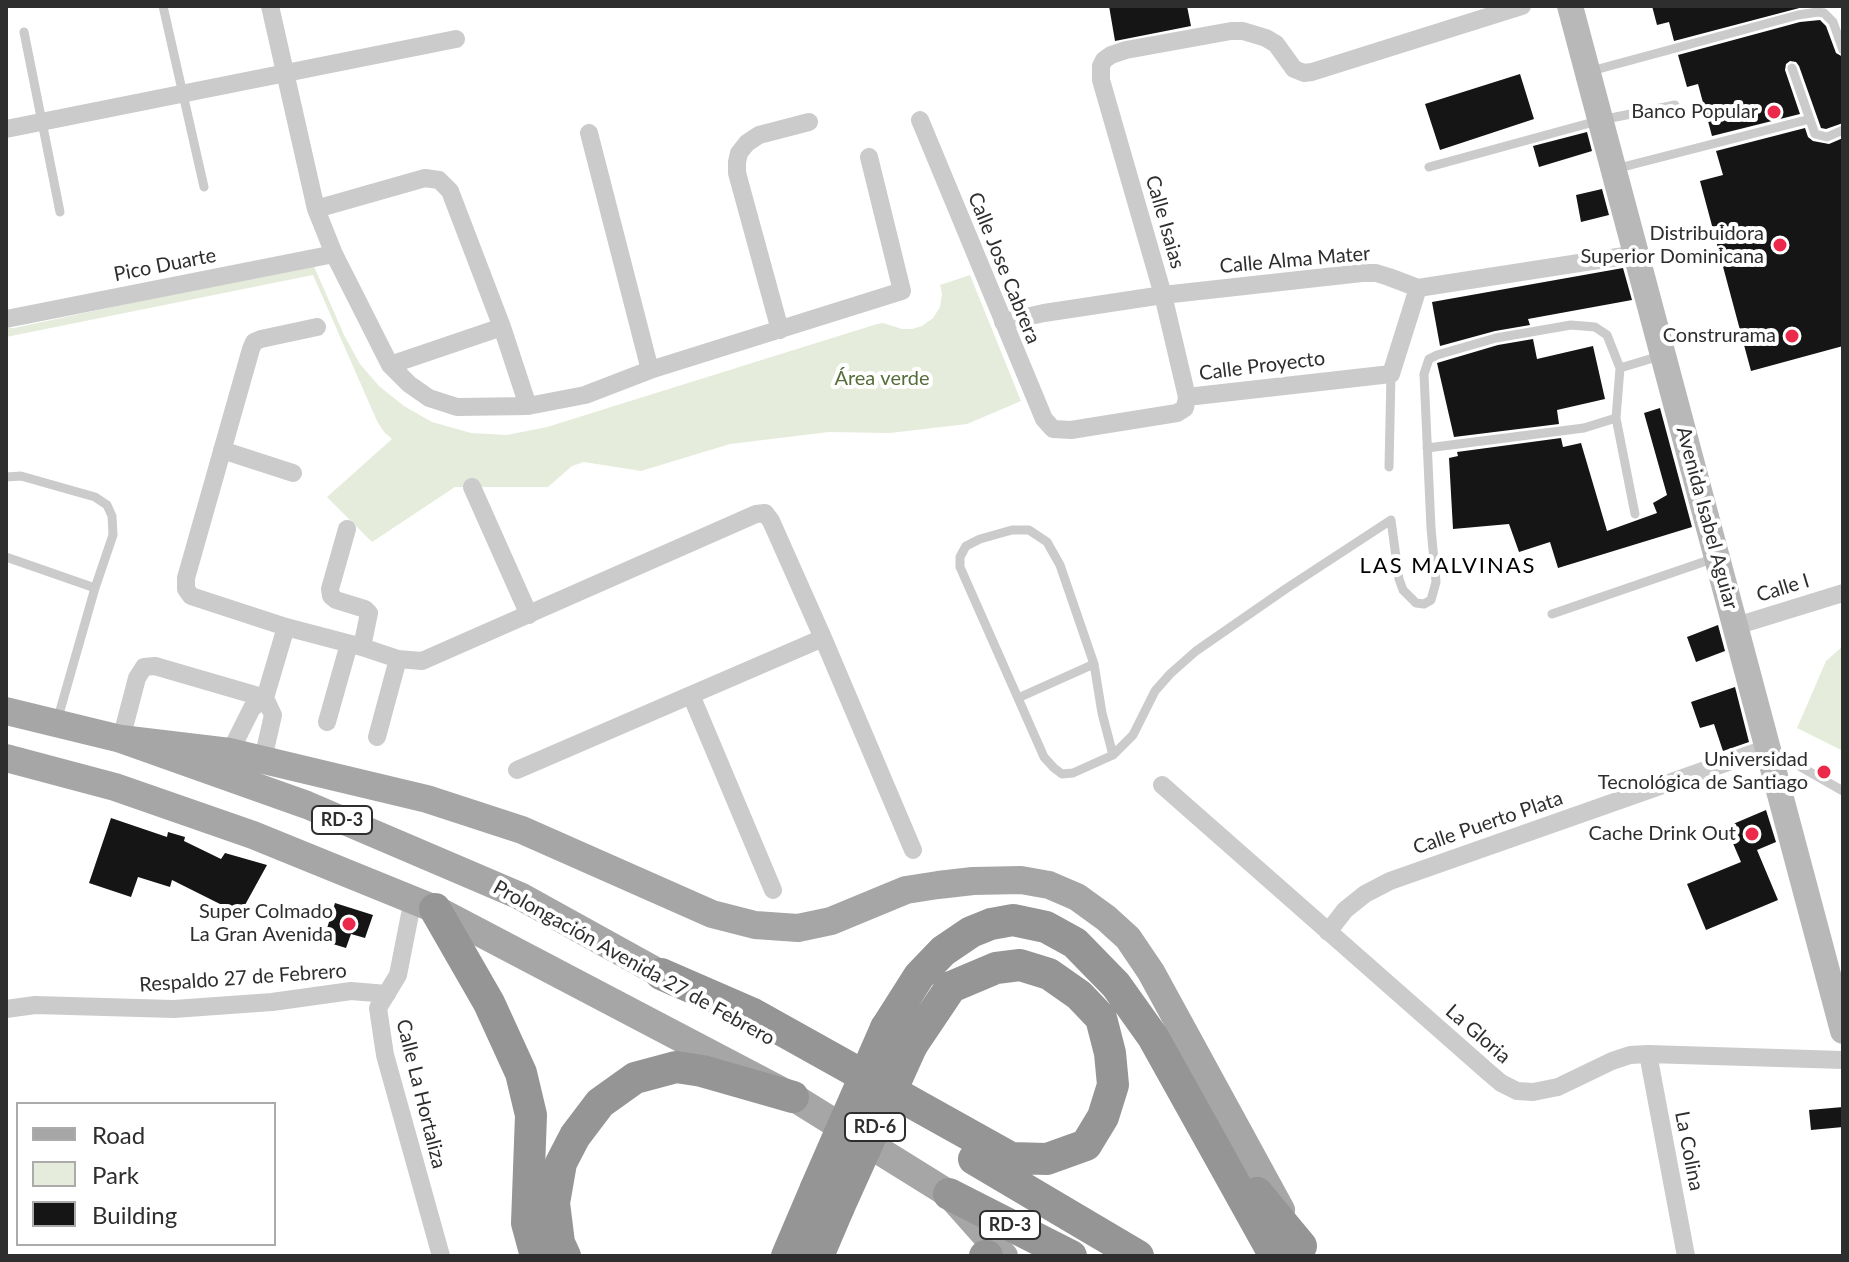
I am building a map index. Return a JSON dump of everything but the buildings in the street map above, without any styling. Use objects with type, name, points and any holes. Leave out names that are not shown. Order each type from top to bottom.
[{"type":"highway","points":[[424,904],[489,1003],[521,1073],[531,1115],[527,1223],[536,1256]]},
{"type":"highway","points":[[899,1036],[919,976],[943,951],[971,932],[991,924],[1013,920],[1046,927],[1075,943],[1116,985],[1153,1037],[1205,1130],[1295,1253]]},
{"type":"highway","points":[[661,974],[753,1014],[1011,1158],[1047,1159],[1086,1145],[1103,1117],[1113,1085],[1110,1053],[1101,1018],[1079,995],[1049,974],[1020,965],[996,968],[951,987],[899,1036]]},
{"type":"highway","name":"Prolongación Avenida 27 de Febrero","points":[[661,974],[1138,1256]]},
{"type":"highway","name":"RD-6","points":[[787,1256],[827,1199],[899,1036]]},
{"type":"highway","points":[[565,1256],[559,1243],[554,1203],[561,1163],[575,1136],[600,1103],[635,1078],[676,1067],[702,1071],[793,1097]]},
{"type":"highway","name":"Prolongación Avenida 27 de Febrero","points":[[949,1194],[1071,1256]]},
{"type":"highway","name":"RD-6","points":[[818,1256],[827,1199]]},
{"type":"main road","name":"Avenida Isabel Aguiar","points":[[1570,6],[1843,1031]]},
{"type":"main road","name":"Prolongación Avenida 27 de Febrero","points":[[6,711],[121,739],[307,805],[520,896],[661,974]]},
{"type":"main road","points":[[121,739],[230,752],[427,799],[522,830],[712,914],[755,925],[798,928],[831,921],[906,890],[973,881],[1021,880],[1049,885],[1077,897],[1128,938],[1151,972],[1295,1253]]},
{"type":"main road","name":"Prolongación Avenida 27 de Febrero","points":[[6,758],[115,787],[253,835],[424,904],[793,1097],[949,1194],[1004,1256]]},
{"type":"street","points":[[270,6],[316,209],[334,254],[390,365],[429,398],[457,407],[528,406],[585,395],[650,370],[902,291],[869,157]]},
{"type":"street","name":"Calle Isaias","points":[[1187,397],[1163,295],[1101,80],[1104,60],[1126,50],[1243,31],[1276,44],[1299,72],[1312,72],[1522,6]]},
{"type":"street","points":[[6,129],[456,39]]},
{"type":"street","name":"Calle Jose Cabrera","points":[[920,120],[1044,419],[1053,429]]},
{"type":"street","points":[[780,330],[737,173],[737,162],[739,153],[747,143],[759,135],[809,122]]},
{"type":"street","points":[[589,133],[650,370]]},
{"type":"street","points":[[316,209],[425,178],[439,180],[450,191],[502,327],[528,406]]},
{"type":"street","name":"Pico Duarte","points":[[6,319],[334,254]]},
{"type":"street","name":"Calle Alma Mater","points":[[1003,322],[1163,295],[1362,273],[1376,273],[1418,288],[1637,254]]},
{"type":"street","points":[[1391,374],[1418,288]]},
{"type":"street","points":[[317,327],[254,342],[186,578],[186,589],[191,596],[398,659],[422,661],[756,514],[765,513],[823,638],[913,850]]},
{"type":"street","points":[[390,365],[502,327]]},
{"type":"street","name":"Calle Proyecto","points":[[1053,429],[1071,430],[1177,413],[1185,408],[1187,397],[1391,374]]},
{"type":"street","points":[[222,450],[293,473]]},
{"type":"street","points":[[472,487],[529,615]]},
{"type":"street","points":[[327,722],[369,613],[331,596],[330,589],[347,529]]},
{"type":"street","name":"Calle I","points":[[1736,626],[1843,593]]},
{"type":"street","points":[[230,752],[252,708],[265,698],[286,627]]},
{"type":"street","points":[[517,770],[823,638]]},
{"type":"street","points":[[377,737],[398,659]]},
{"type":"street","points":[[121,739],[137,678],[144,667],[155,666],[265,698],[273,715],[263,759]]},
{"type":"street","points":[[691,695],[773,890]]},
{"type":"street","name":"Calle Puerto Plata","points":[[1328,932],[1345,910],[1365,894],[1390,881],[1768,748]]},
{"type":"street","name":"La Gloria","points":[[1162,785],[1487,1071],[1517,1091],[1533,1092],[1558,1087],[1630,1055],[1843,1060]]},
{"type":"street","name":"Calle La Hortaliza","points":[[424,904],[398,975],[378,1008],[385,1055],[441,1256]]},
{"type":"street","name":"Respaldo 27 de Febrero","points":[[6,1009],[35,1005],[174,1009],[272,1002],[351,991],[387,994]]},
{"type":"street","name":"La Colina","points":[[1648,1054],[1686,1256]]},
{"type":"lane","points":[[163,6],[204,187]]},
{"type":"lane","points":[[1588,72],[1818,12],[1824,13],[1833,22],[1843,50]]},
{"type":"lane","points":[[24,32],[60,212]]},
{"type":"lane","points":[[1792,68],[1815,134],[1834,135],[1843,130]]},
{"type":"lane","points":[[1429,167],[1601,120],[1675,105]]},
{"type":"lane","points":[[1614,169],[1810,119]]},
{"type":"lane","points":[[1113,755],[1094,664],[1060,565],[1047,542],[1029,530],[1012,530],[966,546],[960,557],[960,567],[1044,757],[1062,774],[1073,773],[1113,755],[1133,735],[1155,691],[1196,651],[1391,520],[1403,590],[1416,603],[1424,604],[1431,600],[1436,582],[1424,374],[1429,359],[1437,355],[1496,338],[1571,325],[1595,327],[1607,335],[1620,368],[1616,418],[1635,514]]},
{"type":"lane","points":[[1620,368],[1664,355]]},
{"type":"lane","points":[[1389,467],[1391,374]]},
{"type":"lane","points":[[1427,448],[1584,428],[1616,418]]},
{"type":"lane","points":[[6,477],[21,476],[95,497],[107,505],[112,516],[113,535],[56,724]]},
{"type":"lane","points":[[6,557],[95,588]]},
{"type":"lane","points":[[1552,614],[1717,557]]},
{"type":"lane","points":[[1018,698],[1094,664]]},
{"type":"lane","points":[[1768,748],[1843,791]]},
{"type":"green space","name":"Área verde","points":[[313,264],[344,335],[360,364],[379,386],[404,406],[432,422],[471,433],[507,435],[547,427],[877,324],[902,329],[922,326],[933,318],[940,307],[940,285],[970,275],[1021,401],[967,424],[890,433],[829,432],[730,444],[641,471],[584,462],[572,466],[548,487],[455,487],[372,542],[327,497],[392,439],[377,421],[313,275],[6,337],[6,328]]},
{"type":"green space","points":[[1843,646],[1843,751],[1797,728],[1826,661]]},
{"type":"place","name":"Banco Popular","points":[[1774,112]]},
{"type":"place","name":"Distribuidora Superior Dominicana","points":[[1780,245]]},
{"type":"place","name":"Construrama","points":[[1792,336]]},
{"type":"place","name":"Universidad Tecnológica de Santiago","points":[[1824,772]]},
{"type":"place","name":"Cache Drink Out","points":[[1752,834]]},
{"type":"place","name":"Super Colmado La Gran Avenida","points":[[349,924]]},
{"type":"district","name":"LAS MALVINAS","points":[[1448,566]]}]
